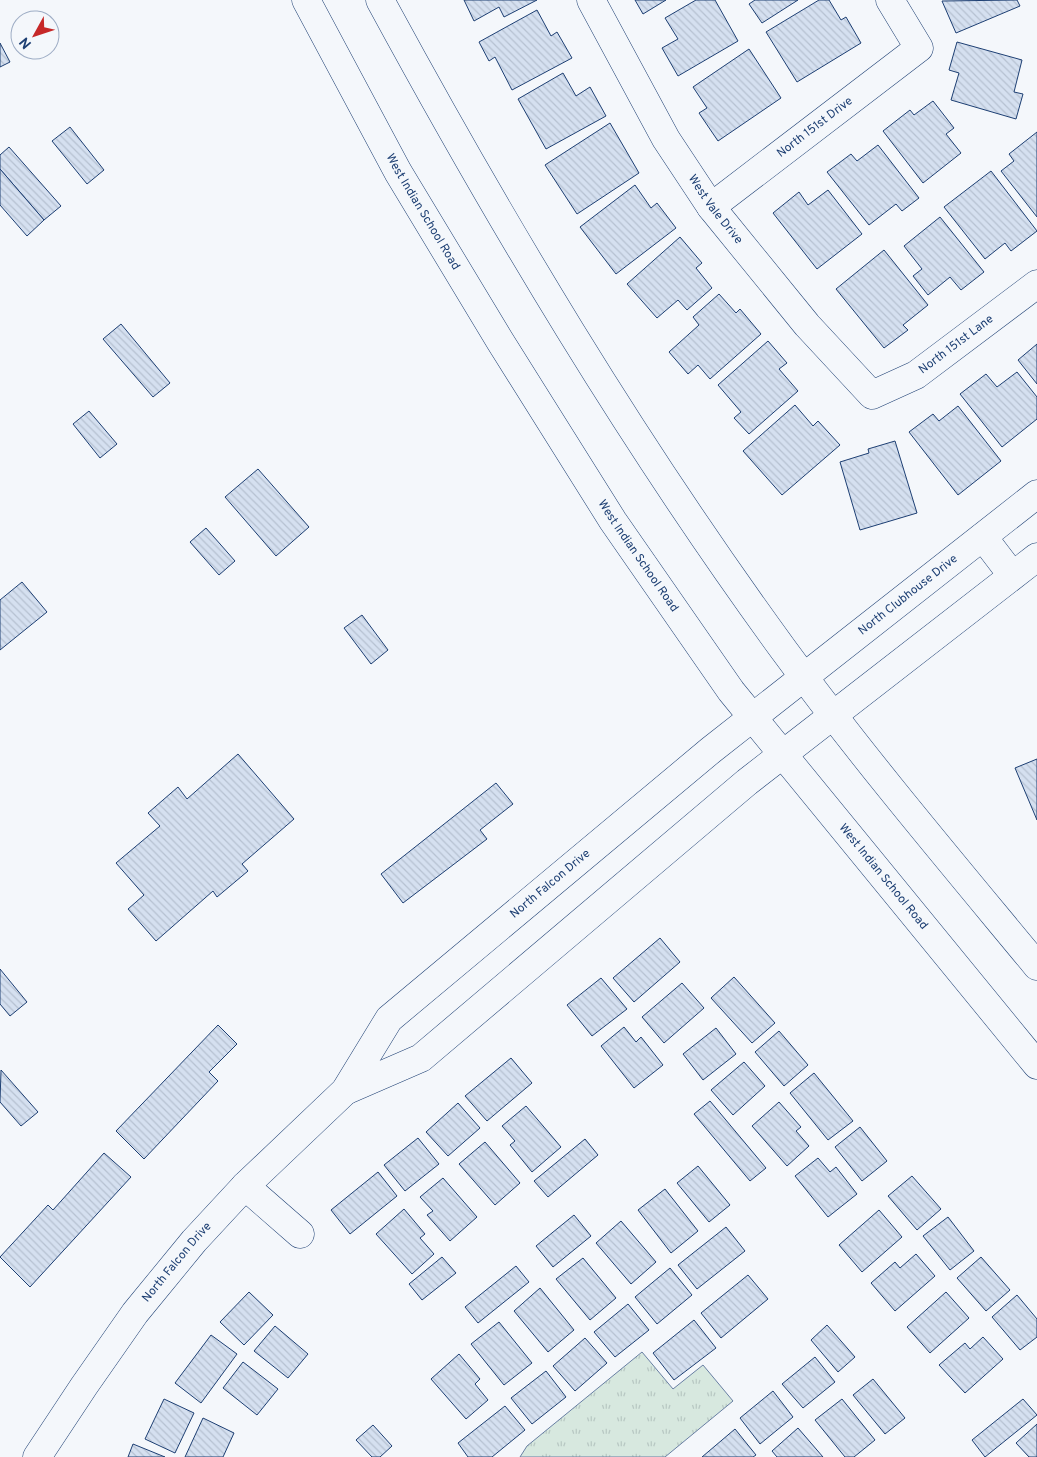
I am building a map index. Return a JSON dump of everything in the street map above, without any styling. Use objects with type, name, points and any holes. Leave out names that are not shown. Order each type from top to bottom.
[{"type":"street","name":"West Indian School Road","points":[[306,0],[398,172],[500,341],[613,521],[731,691],[1037,1065]]},
{"type":"street","points":[[380,0],[516,242],[602,384],[739,586],[833,716],[1037,966]]},
{"type":"street","name":"West Vale Drive","points":[[592,0],[666,138],[711,207],[807,325],[872,395]]},
{"type":"street","name":"North 151st Drive","points":[[711,207],[919,48],[890,0]]},
{"type":"street","name":"North 151st Lane","points":[[872,395],[916,376],[1037,284]]},
{"type":"street","name":"North Clubhouse Drive","points":[[779,697],[1037,494]]},
{"type":"street","points":[[983,537],[1012,575]]},
{"type":"street","points":[[833,716],[1037,557]]},
{"type":"street","name":"North Falcon Drive","points":[[37,1457],[135,1313],[194,1241],[245,1186],[344,1091],[389,1019],[711,750],[779,697]]},
{"type":"street","name":"North Falcon Drive","points":[[344,1091],[421,1058],[739,788],[833,716]]},
{"type":"street","points":[[245,1186],[300,1234]]},
{"type":"green space","points":[[642,1352],[673,1389],[703,1365],[733,1401],[665,1457],[520,1457],[527,1446]]},
{"type":"building","points":[[464,0],[537,0],[504,17],[499,7],[474,21]]},
{"type":"building","points":[[635,0],[666,0],[643,14]]},
{"type":"building","points":[[696,0],[715,0],[738,41],[678,76],[662,48],[678,39],[665,18]]},
{"type":"building","points":[[755,0],[798,0],[762,23],[749,4]]},
{"type":"building","points":[[819,0],[829,0],[841,20],[846,17],[861,43],[797,82],[766,32]]},
{"type":"building","points":[[1017,0],[1020,6],[956,33],[942,1]]},
{"type":"building","points":[[537,10],[551,36],[557,32],[572,58],[512,90],[495,57],[489,61],[479,42]]},
{"type":"building","points":[[957,42],[1022,60],[1014,92],[1023,94],[1016,119],[951,100],[959,73],[949,70]]},
{"type":"building","points":[[0,43],[10,62],[0,67]]},
{"type":"building","points":[[749,49],[781,98],[718,141],[699,113],[707,108],[693,87]]},
{"type":"building","points":[[563,73],[576,96],[590,87],[606,116],[546,149],[518,99]]},
{"type":"building","points":[[933,101],[954,128],[946,134],[961,153],[923,183],[883,131],[910,110],[914,115]]},
{"type":"building","points":[[610,123],[639,173],[577,214],[545,165]]},
{"type":"building","points":[[70,127],[104,170],[87,184],[52,141]]},
{"type":"building","points":[[1037,132],[1037,217],[1001,171],[1014,161],[1009,154]]},
{"type":"building","points":[[878,145],[919,198],[902,211],[896,204],[869,225],[827,172],[851,154],[857,161]]},
{"type":"building","points":[[9,147],[61,206],[44,220],[0,169],[0,155]]},
{"type":"building","points":[[0,169],[44,220],[27,236],[0,205]]},
{"type":"building","points":[[991,171],[1037,231],[1011,251],[1005,243],[985,259],[944,207]]},
{"type":"building","points":[[635,185],[651,208],[657,203],[676,228],[616,274],[580,227]]},
{"type":"building","points":[[828,190],[862,234],[817,269],[773,213],[799,192],[808,205]]},
{"type":"building","points":[[940,217],[984,272],[961,290],[950,277],[928,295],[913,276],[922,269],[904,246]]},
{"type":"building","points":[[680,237],[702,263],[696,268],[712,288],[687,310],[678,300],[657,318],[627,284]]},
{"type":"building","points":[[884,250],[928,305],[903,325],[908,330],[884,348],[836,289]]},
{"type":"building","points":[[719,294],[736,313],[740,309],[761,334],[710,379],[698,365],[688,374],[669,352],[699,325],[693,317]]},
{"type":"building","points":[[121,324],[170,383],[153,397],[103,339]]},
{"type":"building","points":[[768,341],[787,363],[779,369],[798,391],[749,434],[734,418],[741,412],[718,385]]},
{"type":"building","points":[[1037,344],[1037,384],[1018,360]]},
{"type":"building","points":[[1017,372],[1037,397],[1037,419],[1002,447],[960,394],[986,374],[997,387]]},
{"type":"building","points":[[795,405],[813,426],[818,421],[840,445],[782,495],[743,451]]},
{"type":"building","points":[[958,406],[1001,461],[958,495],[909,432],[933,414],[939,421]]},
{"type":"building","points":[[89,411],[117,444],[100,458],[73,424]]},
{"type":"building","points":[[895,441],[917,513],[860,530],[840,462],[869,453],[868,449]]},
{"type":"building","points":[[258,469],[309,527],[276,556],[225,497]]},
{"type":"building","points":[[206,528],[235,561],[219,575],[190,542]]},
{"type":"building","points":[[22,582],[47,612],[0,650],[0,600]]},
{"type":"building","points":[[362,615],[388,650],[371,664],[344,628]]},
{"type":"building","points":[[238,754],[294,819],[242,864],[248,871],[217,897],[213,891],[156,941],[128,909],[144,895],[116,863],[160,826],[148,813],[178,787],[187,799]]},
{"type":"building","points":[[1037,759],[1037,820],[1015,768]]},
{"type":"building","points":[[496,783],[513,804],[480,830],[487,839],[403,903],[381,874]]},
{"type":"building","points":[[660,938],[680,962],[634,1002],[613,978]]},
{"type":"building","points":[[0,969],[27,1002],[10,1016],[0,1004]]},
{"type":"building","points":[[734,977],[775,1023],[752,1043],[711,998]]},
{"type":"building","points":[[601,978],[627,1009],[592,1036],[567,1005]]},
{"type":"building","points":[[682,983],[704,1008],[664,1043],[642,1017]]},
{"type":"building","points":[[218,1025],[237,1044],[209,1072],[218,1081],[144,1159],[116,1131]]},
{"type":"building","points":[[624,1027],[636,1042],[641,1037],[663,1065],[634,1088],[601,1046]]},
{"type":"building","points":[[716,1028],[736,1054],[703,1080],[683,1054]]},
{"type":"building","points":[[779,1031],[808,1065],[784,1086],[755,1052]]},
{"type":"building","points":[[511,1058],[532,1083],[487,1121],[465,1096]]},
{"type":"building","points":[[744,1062],[765,1086],[733,1115],[711,1090]]},
{"type":"building","points":[[1,1070],[38,1112],[21,1126],[0,1102]]},
{"type":"building","points":[[814,1073],[853,1121],[828,1140],[790,1093]]},
{"type":"building","points":[[710,1101],[766,1168],[750,1181],[694,1114]]},
{"type":"building","points":[[779,1102],[801,1127],[796,1131],[809,1146],[787,1166],[752,1126]]},
{"type":"building","points":[[458,1103],[480,1128],[448,1156],[426,1132]]},
{"type":"building","points":[[526,1106],[561,1147],[532,1172],[510,1145],[515,1141],[502,1126]]},
{"type":"building","points":[[860,1127],[887,1161],[862,1181],[835,1147]]},
{"type":"building","points":[[418,1138],[439,1164],[405,1191],[384,1165]]},
{"type":"building","points":[[585,1139],[598,1155],[548,1197],[534,1181]]},
{"type":"building","points":[[485,1142],[520,1183],[495,1205],[459,1164]]},
{"type":"building","points":[[104,1153],[131,1177],[30,1287],[0,1257],[48,1205],[53,1210]]},
{"type":"building","points":[[818,1158],[830,1172],[836,1167],[857,1194],[828,1217],[795,1176]]},
{"type":"building","points":[[698,1166],[730,1205],[709,1222],[677,1183]]},
{"type":"building","points":[[378,1172],[397,1196],[350,1234],[331,1210]]},
{"type":"building","points":[[912,1176],[941,1209],[917,1230],[888,1196]]},
{"type":"building","points":[[443,1178],[477,1217],[450,1241],[427,1215],[433,1211],[420,1197]]},
{"type":"building","points":[[665,1189],[698,1231],[671,1253],[638,1210]]},
{"type":"building","points":[[404,1209],[425,1234],[420,1238],[434,1254],[412,1274],[376,1234]]},
{"type":"building","points":[[879,1210],[902,1237],[862,1272],[839,1245]]},
{"type":"building","points":[[574,1215],[591,1236],[553,1267],[536,1246]]},
{"type":"building","points":[[948,1217],[974,1251],[950,1270],[923,1236]]},
{"type":"building","points":[[621,1221],[656,1262],[631,1284],[596,1243]]},
{"type":"building","points":[[726,1227],[745,1251],[697,1289],[678,1265]]},
{"type":"building","points":[[916,1254],[935,1276],[895,1311],[871,1283],[895,1262],[900,1268]]},
{"type":"building","points":[[442,1257],[456,1273],[422,1300],[409,1284]]},
{"type":"building","points":[[981,1257],[1010,1290],[986,1311],[957,1278]]},
{"type":"building","points":[[583,1258],[616,1298],[590,1320],[556,1279]]},
{"type":"building","points":[[516,1266],[529,1282],[478,1323],[465,1307]]},
{"type":"building","points":[[670,1268],[692,1295],[657,1324],[635,1297]]},
{"type":"building","points":[[748,1275],[768,1299],[721,1338],[701,1313]]},
{"type":"building","points":[[540,1288],[574,1330],[548,1352],[514,1311]]},
{"type":"building","points":[[249,1292],[273,1315],[244,1345],[220,1322]]},
{"type":"building","points":[[946,1292],[969,1318],[930,1353],[907,1327]]},
{"type":"building","points":[[1017,1295],[1037,1319],[1037,1337],[1020,1350],[992,1317]]},
{"type":"building","points":[[628,1304],[649,1330],[615,1357],[594,1332]]},
{"type":"building","points":[[694,1320],[716,1348],[674,1380],[653,1353]]},
{"type":"building","points":[[499,1322],[532,1363],[504,1385],[471,1344]]},
{"type":"building","points":[[827,1325],[855,1357],[838,1372],[811,1340]]},
{"type":"building","points":[[275,1326],[308,1354],[288,1378],[254,1351]]},
{"type":"building","points":[[211,1335],[237,1354],[201,1403],[175,1383]]},
{"type":"building","points":[[983,1337],[1003,1359],[965,1393],[939,1365],[965,1343],[970,1349]]},
{"type":"building","points":[[585,1338],[607,1363],[575,1391],[553,1366]]},
{"type":"building","points":[[459,1354],[480,1379],[475,1384],[488,1400],[466,1419],[431,1379]]},
{"type":"building","points":[[815,1357],[835,1382],[803,1408],[782,1384]]},
{"type":"building","points":[[243,1362],[278,1389],[257,1415],[223,1388]]},
{"type":"building","points":[[546,1371],[566,1397],[532,1424],[511,1398]]},
{"type":"building","points":[[873,1379],[905,1418],[885,1434],[853,1395]]},
{"type":"building","points":[[773,1391],[793,1417],[760,1444],[740,1418]]},
{"type":"building","points":[[164,1399],[194,1413],[175,1453],[145,1439]]},
{"type":"building","points":[[842,1399],[875,1440],[854,1457],[845,1457],[815,1420]]},
{"type":"building","points":[[1023,1399],[1037,1415],[985,1457],[972,1440]]},
{"type":"building","points":[[505,1406],[525,1430],[492,1457],[468,1457],[458,1443]]},
{"type":"building","points":[[203,1418],[234,1433],[223,1457],[185,1457]]},
{"type":"building","points":[[1037,1424],[1037,1457],[1029,1457],[1016,1443]]},
{"type":"building","points":[[373,1425],[392,1446],[380,1457],[372,1457],[356,1440]]},
{"type":"building","points":[[798,1428],[823,1457],[777,1457],[772,1451]]},
{"type":"building","points":[[735,1429],[756,1455],[753,1457],[702,1457]]},
{"type":"building","points":[[133,1444],[165,1457],[128,1457]]}]
